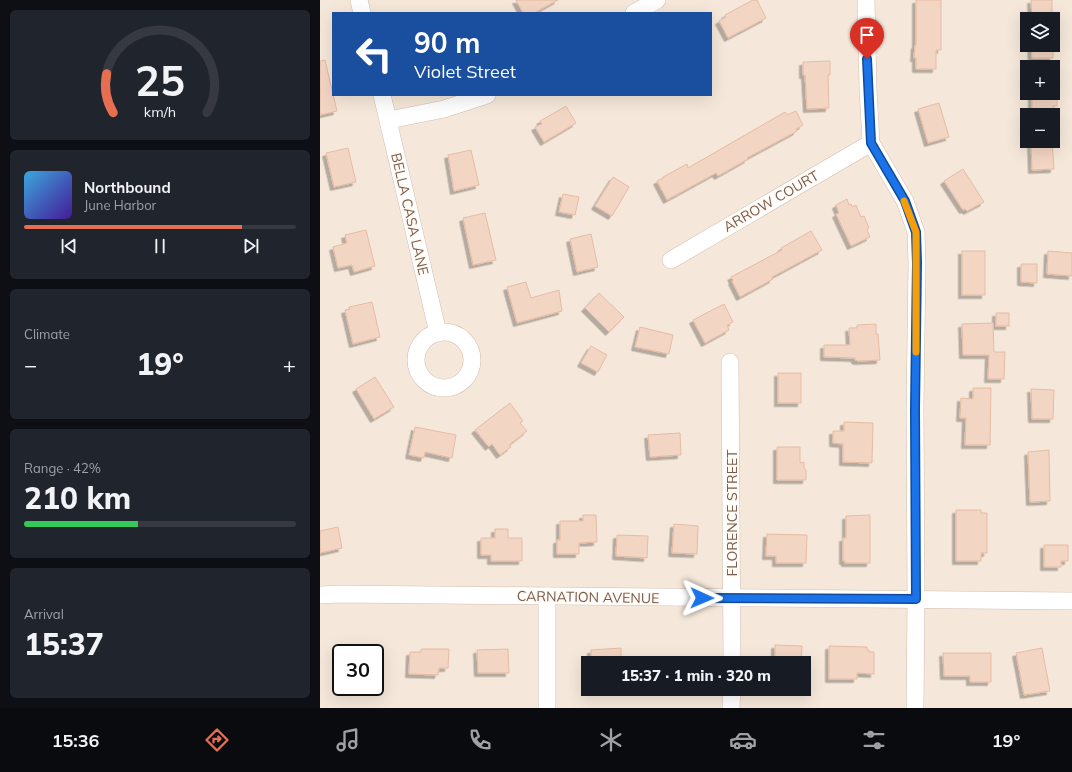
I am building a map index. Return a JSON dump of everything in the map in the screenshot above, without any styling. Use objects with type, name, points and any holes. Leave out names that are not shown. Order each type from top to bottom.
[{"type":"street","points":[[359,0],[362,12]]},
{"type":"street","points":[[636,12],[657,0]]},
{"type":"street","points":[[866,0],[871,143],[905,201],[916,232],[916,599],[914,708]]},
{"type":"street","name":"BELLA CASA LANE","points":[[382,96],[438,333]]},
{"type":"street","points":[[388,120],[444,109],[484,96]]},
{"type":"street","name":"ARROW COURT","points":[[671,260],[871,143]]},
{"type":"street","name":"FLORENCE STREET","points":[[730,362],[732,656]]},
{"type":"street","name":"CARNATION AVENUE","points":[[320,595],[1072,601]]},
{"type":"street","points":[[547,596],[547,708]]},
{"type":"street","points":[[731,708],[732,696]]},
{"type":"shaded area","points":[[320,0],[1072,0],[1072,708],[320,708]]},
{"type":"building","points":[[516,0],[558,0],[536,12],[522,12]]},
{"type":"building","points":[[753,0],[757,0],[766,18],[728,38],[719,21],[726,17],[725,15]]},
{"type":"building","points":[[916,0],[941,0],[941,50],[936,50],[936,69],[916,69],[916,58],[914,58],[916,45]]},
{"type":"building","points":[[1031,0],[1052,0],[1052,12],[1032,12]]},
{"type":"building","points":[[1032,52],[1053,52],[1053,58],[1032,58]]},
{"type":"building","points":[[325,60],[332,96],[333,96],[337,111],[320,115],[320,61]]},
{"type":"building","points":[[830,61],[830,75],[828,75],[829,108],[807,109],[803,62]]},
{"type":"building","points":[[1032,100],[1057,100],[1057,106],[1053,106],[1053,108],[1032,108]]},
{"type":"building","points":[[939,103],[949,137],[928,143],[918,109]]},
{"type":"building","points":[[566,106],[576,123],[544,142],[535,127],[542,124],[540,121]]},
{"type":"building","points":[[796,111],[803,125],[796,129],[797,131],[747,158],[748,159],[718,176],[716,173],[667,200],[657,181],[687,164],[688,168],[785,112],[787,115]]},
{"type":"building","points":[[348,148],[356,182],[334,187],[326,153]]},
{"type":"building","points":[[1031,148],[1052,148],[1054,169],[1032,170]]},
{"type":"building","points":[[471,150],[479,185],[454,191],[448,155]]},
{"type":"building","points":[[963,169],[984,202],[967,211],[965,209],[963,210],[944,181]]},
{"type":"building","points":[[613,177],[629,187],[612,216],[595,206]]},
{"type":"building","points":[[563,194],[579,197],[575,215],[559,212]]},
{"type":"building","points":[[847,199],[849,205],[851,204],[852,207],[856,205],[861,217],[864,216],[869,228],[867,230],[870,237],[851,246],[836,214],[839,213],[836,205]]},
{"type":"building","points":[[485,213],[496,260],[473,265],[463,218]]},
{"type":"building","points":[[366,230],[375,266],[354,272],[352,265],[338,268],[333,247],[347,243],[345,235]]},
{"type":"building","points":[[811,231],[822,250],[772,277],[773,279],[740,297],[731,277],[782,250],[781,248]]},
{"type":"building","points":[[591,234],[598,267],[577,272],[570,239]]},
{"type":"building","points":[[962,251],[985,251],[985,295],[962,295]]},
{"type":"building","points":[[1048,251],[1072,253],[1072,276],[1047,274]]},
{"type":"building","points":[[1021,264],[1037,264],[1037,283],[1021,282]]},
{"type":"building","points":[[526,282],[531,298],[559,290],[562,311],[517,323],[507,287]]},
{"type":"building","points":[[599,293],[624,317],[609,332],[585,308]]},
{"type":"building","points":[[372,302],[380,337],[353,344],[345,310],[350,309],[349,307]]},
{"type":"building","points":[[724,304],[733,322],[727,325],[729,330],[705,343],[693,320]]},
{"type":"building","points":[[996,313],[1009,313],[1009,326],[996,326]]},
{"type":"building","points":[[993,323],[994,352],[1005,352],[1004,379],[988,379],[989,355],[963,355],[962,324]]},
{"type":"building","points":[[876,324],[880,360],[858,361],[855,360],[855,358],[824,357],[824,345],[850,345],[849,328],[857,328],[857,325]]},
{"type":"building","points":[[640,327],[673,335],[669,354],[635,347]]},
{"type":"building","points":[[591,346],[607,355],[598,372],[581,363]]},
{"type":"building","points":[[778,373],[801,373],[801,403],[778,403]]},
{"type":"building","points":[[375,377],[394,407],[374,419],[356,389]]},
{"type":"building","points":[[973,388],[991,388],[990,445],[965,445],[966,418],[960,418],[961,398],[973,399]]},
{"type":"building","points":[[1031,389],[1054,390],[1053,419],[1032,419]]},
{"type":"building","points":[[510,403],[523,421],[520,423],[527,431],[509,445],[511,447],[500,455],[492,444],[489,447],[475,430]]},
{"type":"building","points":[[844,422],[873,423],[872,463],[843,462],[843,444],[833,443],[833,431],[844,431]]},
{"type":"building","points":[[415,427],[456,435],[452,458],[425,452],[424,458],[409,455]]},
{"type":"building","points":[[680,433],[681,455],[650,457],[648,435]]},
{"type":"building","points":[[777,447],[800,447],[800,463],[804,462],[806,480],[777,480]]},
{"type":"building","points":[[1049,450],[1050,501],[1030,502],[1028,452]]},
{"type":"building","points":[[956,510],[981,510],[981,513],[987,513],[987,553],[981,553],[981,561],[956,561]]},
{"type":"building","points":[[583,515],[596,515],[597,542],[579,543],[579,554],[557,554],[557,540],[560,540],[560,521],[583,521]]},
{"type":"building","points":[[870,515],[870,563],[845,563],[845,561],[843,561],[843,538],[846,538],[846,516]]},
{"type":"building","points":[[674,524],[698,526],[697,554],[672,553]]},
{"type":"building","points":[[338,527],[342,548],[320,553],[320,531]]},
{"type":"building","points":[[495,529],[508,529],[508,538],[522,538],[522,561],[491,561],[491,555],[481,555],[481,538],[495,538]]},
{"type":"building","points":[[767,534],[807,535],[806,563],[776,563],[776,556],[766,556]]},
{"type":"building","points":[[617,535],[648,536],[647,558],[616,556]]},
{"type":"building","points":[[1044,545],[1068,545],[1068,561],[1061,561],[1061,567],[1044,567]]},
{"type":"building","points":[[775,645],[802,646],[801,656],[775,656]]},
{"type":"building","points":[[829,646],[867,647],[869,652],[874,652],[874,674],[857,673],[857,679],[829,679]]},
{"type":"building","points":[[621,648],[621,656],[591,656],[591,650]]},
{"type":"building","points":[[1042,648],[1050,691],[1024,695],[1016,653]]},
{"type":"building","points":[[421,649],[449,649],[448,668],[439,668],[438,675],[409,674],[410,652],[421,652]]},
{"type":"building","points":[[508,649],[509,673],[478,673],[477,650]]},
{"type":"building","points":[[943,653],[991,653],[991,682],[970,682],[970,676],[944,676]]},
{"type":"slow traffic","points":[[904,201],[916,232],[916,352]]},
{"type":"route","points":[[702,598],[916,599],[916,232],[905,201],[871,143],[867,59]]}]
